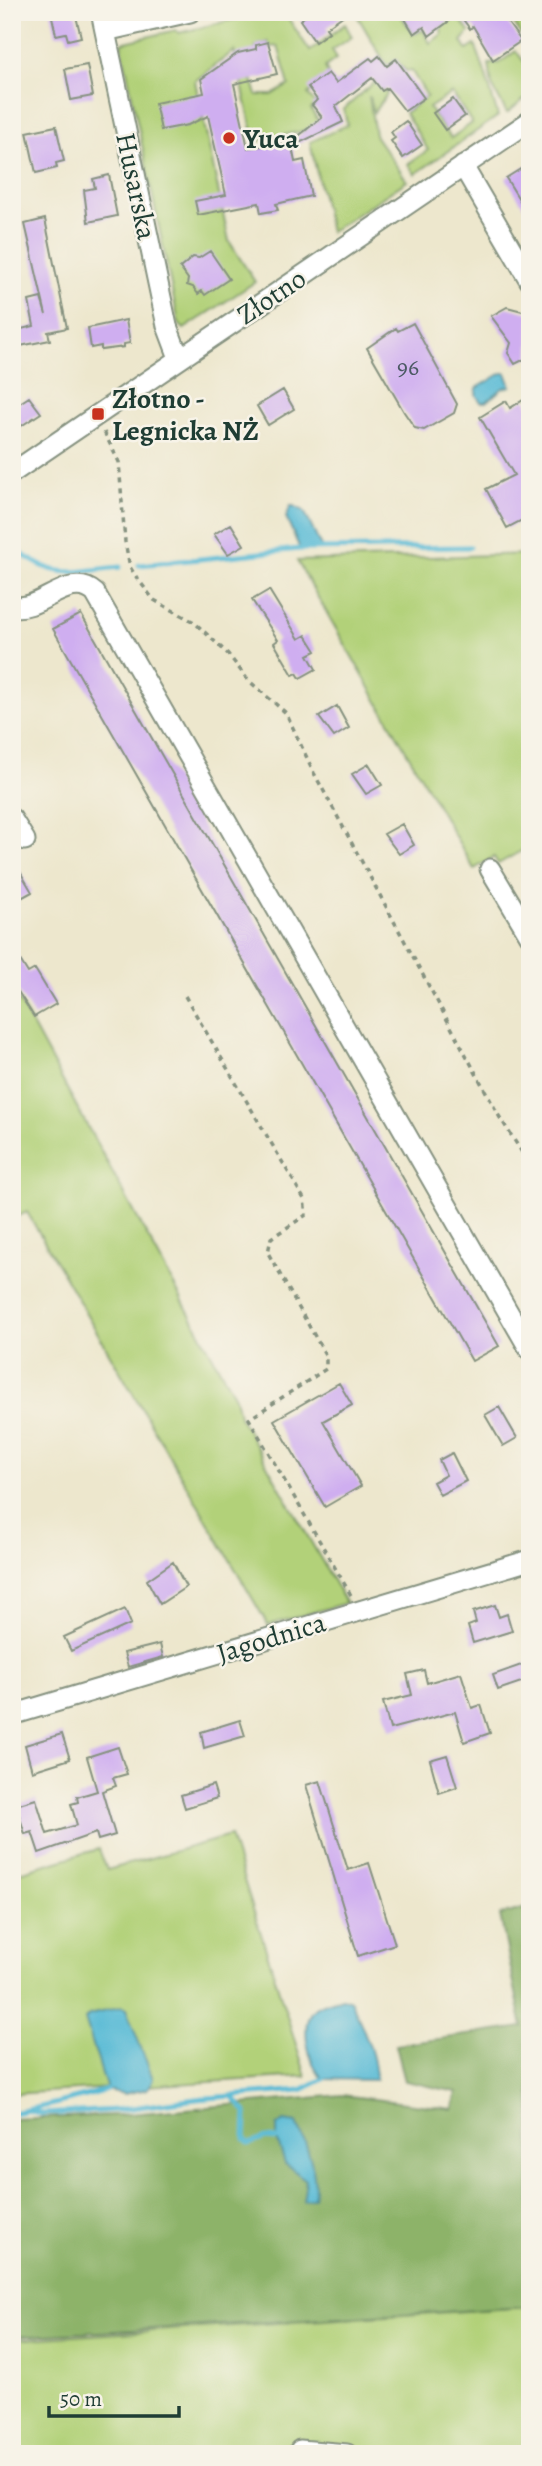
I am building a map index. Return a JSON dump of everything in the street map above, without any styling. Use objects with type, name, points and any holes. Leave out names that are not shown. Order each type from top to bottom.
[{"type":"street","points":[[103,22],[190,12]]},
{"type":"street","name":"Husarska","points":[[103,22],[167,326],[180,358]]},
{"type":"street","name":"Złotno","points":[[12,472],[530,121]]},
{"type":"street","points":[[463,166],[530,281]]},
{"type":"street","points":[[12,606],[30,607],[65,587],[90,589],[95,593],[530,1350]]},
{"type":"street","points":[[12,819],[25,840]]},
{"type":"street","points":[[490,869],[530,936]]},
{"type":"street","name":"Jagodnica","points":[[12,1715],[530,1560]]},
{"type":"street","points":[[300,2452],[347,2454]]},
{"type":"path","points":[[105,409],[103,430],[120,462],[125,542],[130,567],[154,600],[194,622],[228,654],[248,680],[286,713],[314,773],[499,1116],[530,1166]]},
{"type":"path","points":[[185,996],[304,1199],[306,1215],[271,1238],[268,1254],[326,1356],[326,1369],[249,1419],[360,1611]]},
{"type":"path","points":[[230,2454],[284,2448],[300,2452]]},
{"type":"green space","points":[[264,12],[284,12],[310,51],[345,24],[352,37],[332,50],[337,58],[325,67],[329,76],[308,94],[316,105],[311,109],[320,123],[307,130],[255,141],[234,51],[195,81],[229,241],[255,282],[184,329],[179,324],[121,43],[176,30],[179,33]],"holes":[[[268,42],[269,47],[278,46],[289,85],[272,95],[257,95],[252,79],[256,46]]]},
{"type":"green space","points":[[355,12],[403,12],[400,14],[414,34],[423,30],[430,43],[442,34],[439,23],[455,12],[469,32],[462,41],[467,50],[475,45],[498,116],[415,174],[408,164],[428,150],[405,113],[427,96],[411,70],[406,71],[396,60],[387,66]],"holes":[[[452,93],[472,123],[451,138],[429,108]]]},
{"type":"green space","points":[[506,12],[530,12],[530,36],[524,39]]},
{"type":"green space","points":[[516,51],[530,70],[530,95],[507,113],[492,86],[489,64],[499,63]]},
{"type":"green space","points":[[377,80],[387,94],[374,112],[369,96],[375,135],[407,181],[330,232],[310,142],[347,125],[344,109]]},
{"type":"green space","points":[[530,554],[530,846],[498,864],[494,857],[474,869],[297,561]]},
{"type":"green space","points":[[12,988],[235,1397],[239,1416],[346,1603],[268,1625],[27,1212],[12,1219]]},
{"type":"green space","points":[[230,1836],[306,2076],[12,2094],[12,1874],[99,1849],[107,1870]]},
{"type":"green space","points":[[530,1907],[530,2307],[12,2337],[12,2119],[119,2115],[342,2095],[453,2109],[457,2092],[405,2081],[396,2045],[523,2027],[500,1915]]},
{"type":"green space","points":[[530,2307],[530,2454],[12,2454],[12,2340]]},
{"type":"water","points":[[506,373],[511,386],[503,388],[486,402],[481,402],[476,395],[477,388]]},
{"type":"water","points":[[291,505],[304,511],[322,549],[300,549],[286,517]]},
{"type":"water","points":[[342,1998],[351,2001],[363,2029],[374,2060],[376,2080],[323,2079],[313,2064],[306,2033],[310,2015],[318,2006]]},
{"type":"water","points":[[122,2007],[126,2009],[153,2079],[147,2089],[124,2094],[107,2090],[85,2019],[89,2015]]},
{"type":"water","points":[[283,2121],[297,2123],[301,2132],[313,2170],[314,2198],[303,2201],[306,2180],[285,2164],[277,2139],[277,2126]]},
{"type":"building","points":[[51,12],[75,12],[81,37],[68,40],[66,33],[56,35]]},
{"type":"building","points":[[311,12],[348,12],[326,28],[329,32],[315,42],[300,20]]},
{"type":"building","points":[[401,12],[500,12],[521,41],[493,60],[473,26],[470,29],[459,14],[429,36],[424,27],[414,34]]},
{"type":"building","name":"Yuca","points":[[268,42],[277,74],[234,84],[248,148],[291,142],[295,162],[304,160],[311,196],[276,204],[278,210],[261,213],[259,203],[198,215],[195,201],[226,195],[208,116],[188,125],[161,130],[155,103],[204,93],[201,79],[238,53],[256,49],[256,45]]},
{"type":"building","points":[[379,56],[387,66],[396,59],[424,98],[405,111],[387,88],[382,91],[372,78],[336,106],[343,122],[293,146],[291,142],[322,117],[312,105],[317,100],[308,87],[328,73],[336,83],[370,58],[373,61]]},
{"type":"building","points":[[87,65],[93,96],[71,100],[65,69]]},
{"type":"building","points":[[453,99],[465,116],[445,130],[433,113]]},
{"type":"building","points":[[406,121],[422,145],[403,158],[391,141],[395,138],[391,132]]},
{"type":"building","points":[[56,126],[64,161],[56,163],[57,168],[36,173],[27,132]]},
{"type":"building","points":[[530,163],[530,217],[506,178]]},
{"type":"building","points":[[109,175],[117,216],[88,222],[84,190],[95,188],[93,179]]},
{"type":"building","points":[[45,219],[67,328],[48,332],[50,340],[20,346],[17,330],[34,326],[29,301],[41,298],[46,315],[25,224]]},
{"type":"building","points":[[210,251],[229,279],[205,295],[202,291],[198,294],[193,287],[187,285],[188,279],[180,268],[193,257],[199,258]]},
{"type":"building","points":[[507,307],[530,313],[529,357],[515,364],[508,353],[511,343],[491,316]]},
{"type":"building","points":[[126,320],[130,343],[124,344],[124,347],[101,350],[101,346],[91,348],[88,328]]},
{"type":"building","points":[[413,323],[457,404],[454,413],[424,430],[415,428],[367,348],[396,328],[398,331]]},
{"type":"building","points":[[283,390],[294,409],[268,425],[257,406]]},
{"type":"building","points":[[29,397],[41,413],[12,432],[12,408]]},
{"type":"building","points":[[525,399],[530,408],[530,516],[507,528],[486,489],[514,475],[480,417],[506,401],[510,408]]},
{"type":"building","points":[[231,524],[244,545],[228,554],[214,534]]},
{"type":"building","points":[[269,590],[299,639],[306,635],[316,651],[308,655],[316,669],[300,678],[297,673],[293,675],[274,643],[278,640],[252,600]]},
{"type":"building","points":[[81,614],[499,1346],[472,1361],[53,629]]},
{"type":"building","points":[[337,706],[349,728],[334,737],[319,717]]},
{"type":"building","points":[[369,764],[382,785],[366,794],[352,774]]},
{"type":"building","points":[[402,824],[414,845],[399,854],[384,834]]},
{"type":"building","points":[[12,858],[32,892],[12,903]]},
{"type":"building","points":[[12,947],[28,973],[35,969],[56,1004],[34,1017],[12,982]]},
{"type":"building","points":[[339,1383],[352,1405],[323,1421],[361,1486],[325,1507],[274,1420]]},
{"type":"building","points":[[499,1407],[517,1438],[503,1446],[485,1415]]},
{"type":"building","points":[[452,1453],[466,1481],[440,1495],[433,1482],[446,1475],[439,1460]]},
{"type":"building","points":[[173,1562],[186,1587],[160,1604],[147,1580]]},
{"type":"building","points":[[495,1605],[499,1617],[507,1614],[512,1631],[473,1643],[468,1626],[476,1623],[473,1612]]},
{"type":"building","points":[[125,1609],[131,1624],[71,1651],[64,1637]]},
{"type":"building","points":[[160,1644],[163,1657],[128,1667],[124,1653]]},
{"type":"building","points":[[530,1662],[530,1679],[498,1690],[493,1675]]},
{"type":"building","points":[[424,1670],[427,1683],[461,1673],[472,1708],[481,1705],[490,1733],[464,1742],[455,1712],[390,1729],[383,1702],[412,1695],[407,1674]]},
{"type":"building","points":[[240,1720],[245,1736],[204,1748],[201,1732]]},
{"type":"building","points":[[62,1734],[70,1759],[32,1771],[25,1745]]},
{"type":"building","points":[[118,1747],[127,1774],[113,1778],[116,1786],[102,1791],[115,1835],[98,1840],[96,1833],[39,1853],[32,1832],[25,1834],[16,1805],[36,1799],[47,1834],[77,1825],[71,1804],[78,1802],[77,1797],[97,1791],[87,1757]]},
{"type":"building","points":[[447,1755],[457,1787],[439,1793],[430,1760]]},
{"type":"building","points":[[320,1781],[348,1870],[369,1863],[395,1944],[358,1956],[306,1785]]},
{"type":"building","points":[[213,1785],[217,1798],[185,1808],[181,1795]]},
{"type":"waterway","points":[[12,547],[52,570],[75,572],[120,567]]},
{"type":"waterway","points":[[139,565],[300,549],[470,547]]},
{"type":"waterway","points":[[28,2110],[42,2114],[117,2110],[196,2099],[301,2090],[323,2079]]},
{"type":"waterway","points":[[12,2113],[107,2090]]},
{"type":"waterway","points":[[232,2096],[246,2112],[245,2139],[249,2144],[266,2138],[277,2139]]},
{"type":"place","name":"Yuca","points":[[229,138]]},
{"type":"place","name":"Złotno - Legnicka NŻ","points":[[98,414]]}]
